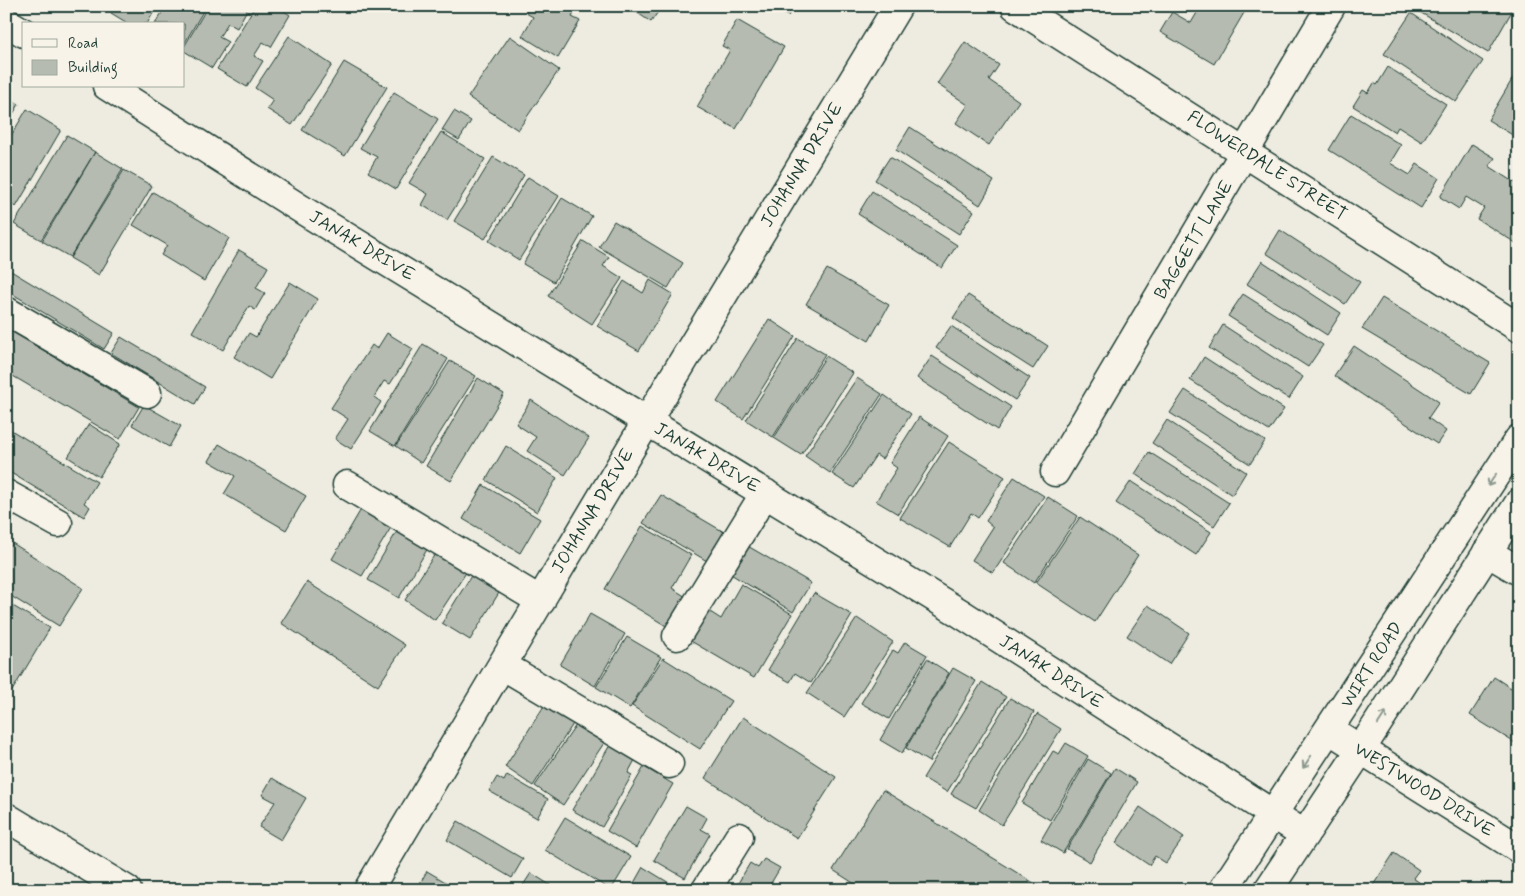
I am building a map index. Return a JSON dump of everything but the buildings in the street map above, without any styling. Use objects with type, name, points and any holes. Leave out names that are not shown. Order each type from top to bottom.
[{"type":"street","name":"JOHANNA DRIVE","points":[[368,890],[647,421],[898,6]]},
{"type":"street","name":"FLOWERDALE STREET","points":[[1015,6],[1519,328]]},
{"type":"street","name":"BAGGETT LANE","points":[[1055,472],[1331,6]]},
{"type":"street","points":[[6,22],[22,32]]},
{"type":"street","name":"JANAK DRIVE","points":[[110,88],[309,214],[960,613],[1304,834]]},
{"type":"street","points":[[6,311],[147,393]]},
{"type":"street","name":"WIRT ROAD","points":[[1268,890],[1304,834],[1345,740],[1457,534],[1519,439]]},
{"type":"street","points":[[1519,472],[1505,494],[1480,562],[1519,571]]},
{"type":"street","points":[[347,485],[540,601]]},
{"type":"street","points":[[677,636],[765,493]]},
{"type":"street","points":[[6,494],[58,523]]},
{"type":"street","name":"WIRT ROAD","points":[[1224,890],[1272,814],[1345,740],[1480,562],[1519,503]]},
{"type":"street","points":[[502,665],[669,764]]},
{"type":"street","name":"WESTWOOD DRIVE","points":[[1345,740],[1519,849]]},
{"type":"street","points":[[6,817],[127,890]]},
{"type":"street","points":[[706,890],[739,838]]}]
